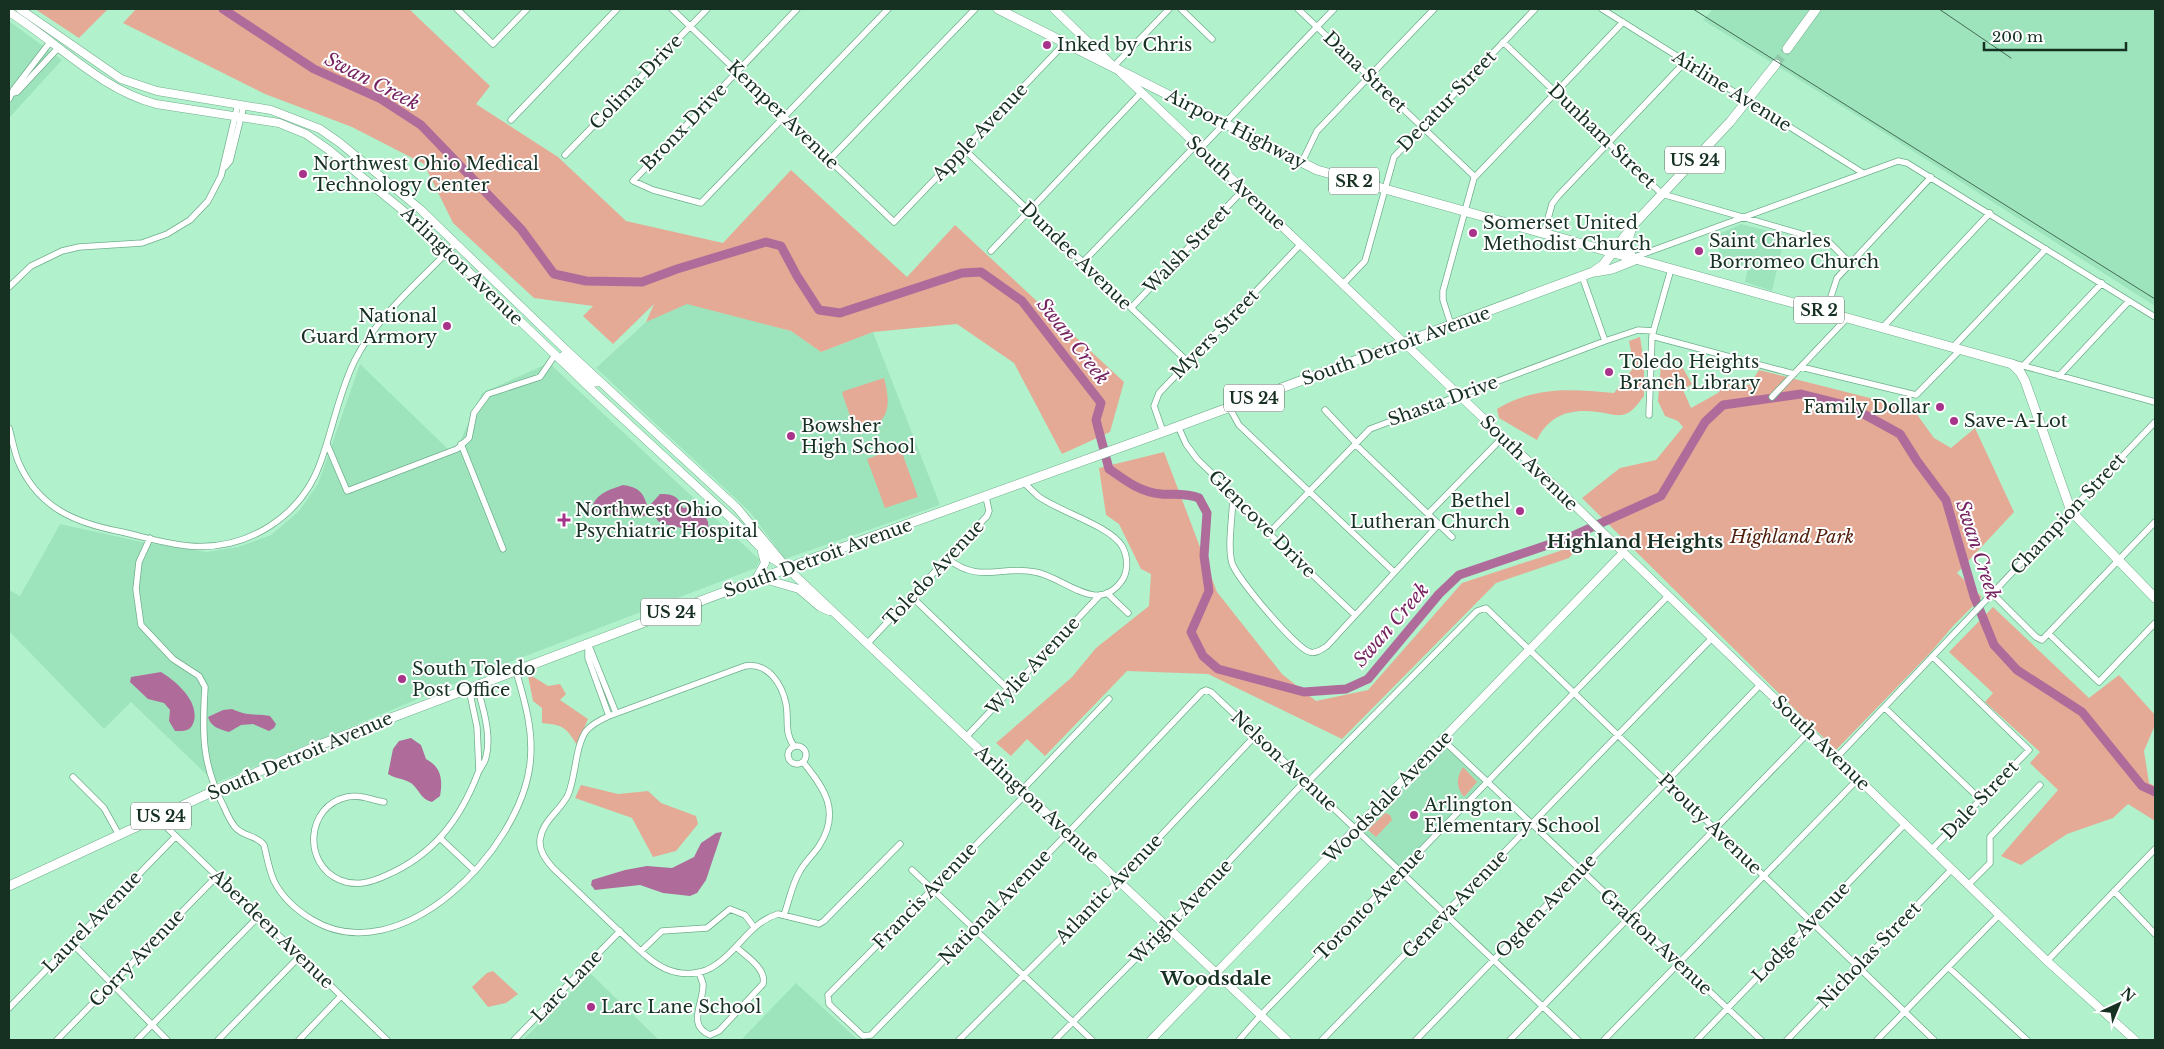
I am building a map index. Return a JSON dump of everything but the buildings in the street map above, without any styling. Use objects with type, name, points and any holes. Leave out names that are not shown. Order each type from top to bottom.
[{"type":"main road","name":"Airport Highway","points":[[998,9],[1322,172],[2006,362]]},
{"type":"main road","points":[[1787,49],[1816,9]]},
{"type":"main road","name":"US 24","points":[[1582,276],[1593,272],[1603,265],[1611,252],[1635,223],[1748,101],[1776,64]]},
{"type":"main road","points":[[1593,272],[1612,269],[1635,259],[1627,244],[1635,223]]},
{"type":"main road","name":"South Detroit Avenue","points":[[9,886],[216,790],[322,744],[588,645],[786,568],[986,497],[1582,276]]},
{"type":"main road","name":"SR 2","points":[[2006,362],[2015,366],[2023,378],[2072,511],[2155,598]]},
{"type":"street","name":"Arlington Avenue","points":[[20,9],[121,79],[157,91],[271,110],[320,129],[407,197],[600,382],[737,508],[786,568],[1287,1040]]},
{"type":"street","points":[[457,9],[493,44],[527,9]]},
{"type":"street","points":[[511,120],[617,9]]},
{"type":"street","name":"Kemper Avenue","points":[[672,9],[894,222]]},
{"type":"street","name":"Colima Drive","points":[[566,155],[707,9]]},
{"type":"street","name":"Bronx Drive","points":[[784,116],[701,203],[653,190],[633,181],[797,9]]},
{"type":"street","points":[[784,116],[888,9]]},
{"type":"street","points":[[829,160],[975,9]]},
{"type":"street","name":"South Avenue","points":[[1054,9],[1404,342],[2047,961],[2135,1040]]},
{"type":"street","points":[[1114,66],[1169,9]]},
{"type":"street","points":[[1181,9],[1212,39]]},
{"type":"street","name":"Dana Street","points":[[1298,9],[1475,177]]},
{"type":"street","points":[[1083,262],[1198,147],[1224,124],[1334,9]]},
{"type":"street","points":[[1302,162],[1318,131],[1434,9]]},
{"type":"street","name":"Decatur Street","points":[[1343,284],[1365,261],[1394,157],[1535,9]]},
{"type":"street","name":"Airline Avenue","points":[[1602,9],[1863,173]]},
{"type":"street","name":"Arlington Avenue","points":[[9,12],[105,80],[140,99],[156,104],[239,115],[286,125],[318,141],[393,201],[771,558],[786,568]]},
{"type":"street","points":[[1451,325],[1442,294],[1475,177],[1623,22]]},
{"type":"street","points":[[9,99],[14,89],[51,41],[61,42],[104,74],[121,79]]},
{"type":"street","name":"Dunham Street","points":[[1503,42],[1662,194],[1828,242],[1850,263]]},
{"type":"street","name":"Apple Avenue","points":[[894,222],[1065,43]]},
{"type":"street","points":[[13,93],[17,92],[59,47]]},
{"type":"street","points":[[1544,233],[1552,204],[1608,142],[1686,61]]},
{"type":"street","points":[[990,251],[1141,92]]},
{"type":"street","points":[[9,286],[31,266],[62,251],[79,247],[142,243],[175,230],[196,214],[208,201],[218,185],[225,167],[224,158],[241,104]]},
{"type":"street","name":"Dundee Avenue","points":[[964,149],[1188,362]]},
{"type":"street","points":[[1635,259],[1898,161],[1907,163],[1931,177],[2155,317]]},
{"type":"street","points":[[1826,312],[1836,279],[1931,177]]},
{"type":"street","name":"Walsh Street","points":[[1131,308],[1243,190]]},
{"type":"street","points":[[1882,328],[1990,213]]},
{"type":"street","points":[[9,428],[18,459],[25,475],[36,490],[54,507],[85,524],[189,546],[215,545],[238,541],[259,533],[280,520],[298,502],[315,477],[350,370],[366,340],[456,243]]},
{"type":"street","name":"Myers Street","points":[[1163,432],[1154,406],[1159,393],[1300,244]]},
{"type":"street","points":[[1801,367],[1916,395],[2046,249]]},
{"type":"street","points":[[1649,415],[1653,333],[1671,269]]},
{"type":"street","points":[[1582,276],[1605,341]]},
{"type":"street","points":[[2024,366],[2102,283]]},
{"type":"street","points":[[495,298],[524,319],[590,381],[595,384],[600,382]]},
{"type":"street","points":[[2060,376],[2130,301]]},
{"type":"street","points":[[1772,397],[1847,318]]},
{"type":"street","name":"Shasta Drive","points":[[1269,534],[1356,443],[1373,428],[1605,341],[1638,330],[1646,329],[1653,333]]},
{"type":"street","points":[[1653,333],[1794,374]]},
{"type":"street","points":[[326,444],[347,491],[457,449],[469,438],[474,413],[488,394],[540,377],[555,355]]},
{"type":"street","points":[[2006,362],[2155,402]]},
{"type":"street","points":[[1229,407],[1239,425],[1394,572]]},
{"type":"street","points":[[1326,410],[1356,443],[1452,537]]},
{"type":"street","name":"Champion Street","points":[[1836,758],[2155,422]]},
{"type":"street","name":"Glencove Drive","points":[[1178,426],[1186,444],[1197,459],[1233,494],[1269,534],[1355,615]]},
{"type":"street","points":[[1428,514],[1502,437]]},
{"type":"street","points":[[462,444],[503,549]]},
{"type":"street","name":"Wylie Avenue","points":[[966,737],[1104,594],[1119,584],[1126,571],[1126,558],[1121,544],[1100,529],[1038,496],[1024,483]]},
{"type":"street","points":[[1233,494],[1231,556],[1235,571],[1246,587],[1296,643],[1310,652],[1317,652],[1327,646],[1439,524]]},
{"type":"street","name":"Toledo Avenue","points":[[867,644],[988,516],[989,511],[986,497]]},
{"type":"street","points":[[1993,594],[2042,640],[2155,522]]},
{"type":"street","points":[[150,538],[139,562],[136,589],[141,625],[173,659],[195,672],[204,684],[203,747],[216,790],[236,828],[245,834],[261,840],[264,844],[272,876],[284,896],[304,915],[331,928],[364,932],[397,924],[432,908],[454,892],[476,871],[494,849],[507,828],[518,804],[529,770],[528,717],[516,671]]},
{"type":"street","points":[[758,545],[765,558],[765,563],[758,579],[799,589],[820,607],[836,614]]},
{"type":"street","name":"Woodsdale Avenue","points":[[1151,1040],[1530,650],[1620,550]]},
{"type":"street","points":[[948,559],[961,568],[979,574],[1014,570],[1039,572],[1088,595],[1104,594],[1128,613]]},
{"type":"street","name":"Toronto Avenue","points":[[1239,1040],[1261,1015],[1668,596]]},
{"type":"street","points":[[912,597],[1010,691]]},
{"type":"street","name":"Prouty Avenue","points":[[1486,608],[1934,1040]]},
{"type":"street","name":"Wright Avenue","points":[[1055,1040],[1306,782],[1477,611],[1486,608]]},
{"type":"street","points":[[2049,634],[2099,682],[2155,623]]},
{"type":"street","name":"Geneva Avenue","points":[[1322,1040],[1712,638]]},
{"type":"street","points":[[588,645],[616,713]]},
{"type":"street","points":[[588,645],[588,658],[608,716]]},
{"type":"street","name":"Dale Street","points":[[1931,850],[2029,750],[1933,657]]},
{"type":"street","points":[[794,746],[787,732],[787,706],[775,679],[768,671],[751,665],[608,716],[593,724],[586,731],[569,792],[562,805],[546,824],[540,843],[547,861],[654,963],[668,970],[682,973],[699,972],[711,968],[725,957],[754,926],[772,916],[784,915],[819,924],[900,844]]},
{"type":"street","name":"Ogden Avenue","points":[[1416,1040],[1760,684]]},
{"type":"street","points":[[384,802],[363,796],[345,797],[328,807],[318,819],[312,839],[314,851],[319,863],[332,876],[346,883],[356,884],[378,879],[419,858],[441,839],[465,805],[478,771],[486,759],[487,728],[480,697],[469,689]]},
{"type":"street","points":[[469,689],[478,727],[478,771]]},
{"type":"street","name":"Nelson Avenue","points":[[1206,690],[1306,782],[1578,1040]]},
{"type":"street","name":"National Avenue","points":[[866,1037],[974,929],[1206,690]]},
{"type":"street","name":"Francis Avenue","points":[[866,1037],[832,1007],[828,1000],[828,995],[932,889],[1109,699]]},
{"type":"street","points":[[1885,708],[1981,800]]},
{"type":"street","points":[[1510,1040],[1809,732]]},
{"type":"street","name":"Atlantic Avenue","points":[[959,1040],[1118,880],[1256,735]]},
{"type":"street","name":"Grafton Avenue","points":[[1443,740],[1760,1040]]},
{"type":"street","points":[[794,746],[801,747],[805,751],[806,756],[803,762],[795,764],[789,759],[788,752],[794,746]]},
{"type":"street","points":[[784,915],[800,871],[825,834],[828,816],[828,803],[825,791],[803,762]]},
{"type":"street","points":[[73,777],[104,808],[119,835]]},
{"type":"street","points":[[1604,1040],[1858,779]]},
{"type":"street","points":[[1968,885],[1990,863],[1990,837],[2040,785]]},
{"type":"street","name":"Aberdeen Avenue","points":[[157,818],[387,1040]]},
{"type":"street","name":"Lodge Avenue","points":[[1697,1040],[1904,824]]},
{"type":"street","name":"Laurel Avenue","points":[[9,1008],[176,836]]},
{"type":"street","points":[[441,839],[476,871]]},
{"type":"street","points":[[2047,961],[2155,849]]},
{"type":"street","name":"Nicholas Street","points":[[1787,1040],[1952,869]]},
{"type":"street","points":[[912,870],[1092,1040]]},
{"type":"street","name":"Corry Avenue","points":[[57,1040],[217,876]]},
{"type":"street","points":[[2114,891],[2155,934]]},
{"type":"street","points":[[641,951],[662,931],[707,928],[730,909],[744,915],[754,926]]},
{"type":"street","points":[[1877,1040],[1998,914]]},
{"type":"street","points":[[137,1040],[259,916]]},
{"type":"street","name":"Larc Lane","points":[[514,1040],[620,931]]},
{"type":"street","points":[[72,943],[167,1040]]},
{"type":"street","points":[[699,972],[703,986],[698,1024],[701,1030],[710,1035],[718,1031],[763,984],[764,976],[760,970],[736,946]]},
{"type":"street","points":[[218,1040],[300,956]]},
{"type":"street","points":[[1948,967],[2027,1040]]},
{"type":"street","points":[[299,1040],[342,996]]},
{"type":"shaded area","points":[[1713,9],[2155,9],[2155,306],[1880,130],[1703,20]]},
{"type":"shaded area","points":[[9,21],[62,60],[9,118]]},
{"type":"shaded area","points":[[1741,224],[1785,235],[1772,291],[1745,282],[1748,268],[1722,259],[1714,236]]},
{"type":"shaded area","name":"Bowsher High School","points":[[687,303],[791,331],[821,352],[873,332],[940,505],[785,559],[750,512],[596,368],[646,322]]},
{"type":"shaded area","points":[[549,363],[760,560],[756,568],[471,677],[211,785],[208,776],[131,702],[104,729],[9,631],[9,590],[20,596],[60,524],[142,542],[207,552],[238,547],[271,535],[299,511],[318,484],[360,364],[450,451],[458,446],[482,393]]},
{"type":"shaded area","points":[[623,485],[639,491],[644,496],[647,505],[651,504],[660,494],[668,494],[677,498],[683,508],[692,507],[703,512],[708,522],[709,534],[663,524],[658,521],[651,510],[648,511],[646,516],[627,518],[617,513],[599,515],[593,504],[596,500],[606,492]]},
{"type":"shaded area","points":[[161,672],[179,686],[190,699],[195,714],[191,727],[187,730],[175,731],[169,721],[170,710],[164,703],[148,699],[130,682],[131,677]]},
{"type":"shaded area","points":[[232,709],[247,714],[270,716],[276,724],[269,731],[253,724],[241,725],[229,732],[216,727],[209,720],[208,717],[223,710]]},
{"type":"shaded area","points":[[411,738],[421,745],[426,759],[435,766],[440,774],[440,796],[432,802],[425,799],[411,783],[388,774],[393,749],[399,741]]},
{"type":"shaded area","name":"Arlington Elementary School","points":[[1443,740],[1488,783],[1401,872],[1356,830]]},
{"type":"shaded area","points":[[722,832],[706,880],[697,893],[690,896],[663,893],[640,885],[595,890],[591,885],[592,880],[625,870],[647,866],[672,868],[694,857],[701,843],[716,833]]},
{"type":"shaded area","name":"Larc Lane School","points":[[590,973],[659,1040],[523,1040]]},
{"type":"shaded area","points":[[796,983],[858,1040],[741,1040]]},
{"type":"green space","points":[[35,9],[108,9],[79,38]]},
{"type":"green space","points":[[136,9],[409,9],[490,86],[476,104],[558,157],[626,221],[723,243],[791,170],[907,277],[955,225],[1124,382],[1110,432],[1062,454],[1014,363],[957,324],[873,332],[821,352],[791,331],[687,304],[646,322],[654,304],[613,344],[583,316],[593,306],[534,298],[453,223],[424,164],[352,127],[265,94],[123,23]]},
{"type":"green space","points":[[1640,337],[1644,363],[1644,396],[1635,408],[1628,413],[1617,415],[1578,411],[1562,415],[1554,419],[1542,431],[1537,440],[1499,418],[1497,409],[1526,396],[1568,390],[1614,393],[1634,367],[1629,341]]},
{"type":"green space","name":"Highland Park","points":[[1661,365],[1681,365],[1692,384],[1683,390],[1691,408],[1718,393],[1726,384],[1749,385],[1759,370],[1913,409],[1934,438],[1951,448],[1975,428],[2014,512],[1957,573],[1982,597],[1836,750],[1582,498],[1620,468],[1656,460],[1683,427],[1678,421],[1665,416],[1658,401]]},
{"type":"green space","points":[[884,378],[888,398],[885,414],[875,426],[856,433],[842,393]]},
{"type":"green space","points":[[900,447],[918,497],[885,508],[867,459]]},
{"type":"green space","points":[[1164,452],[1217,592],[1282,674],[1316,701],[1368,690],[1462,583],[1581,544],[1569,558],[1496,583],[1342,739],[1208,674],[1127,671],[1045,756],[1027,739],[1011,756],[996,743],[1072,677],[1096,648],[1149,606],[1151,574],[1141,569],[1119,524],[1106,515],[1099,468]]},
{"type":"green space","points":[[1993,607],[2089,698],[2119,675],[2155,715],[2155,725],[2144,751],[2149,783],[2155,786],[2155,821],[2128,804],[2113,818],[2067,834],[2021,865],[2001,856],[2058,790],[2030,763],[2040,752],[1985,702],[1993,693],[1949,652]]},
{"type":"green space","points":[[528,676],[532,676],[548,686],[560,684],[566,694],[560,700],[588,719],[577,745],[570,734],[563,728],[542,723],[542,708],[533,701]]},
{"type":"green space","points":[[1463,767],[1477,782],[1464,797],[1459,790],[1458,782]]},
{"type":"green space","points":[[581,785],[618,794],[648,791],[661,803],[696,816],[698,824],[676,851],[653,857],[632,818],[575,798]]},
{"type":"green space","points":[[1385,813],[1390,815],[1392,820],[1376,837],[1368,830]]},
{"type":"green space","points":[[493,971],[518,994],[506,1003],[488,1007],[472,987],[487,973]]},
{"type":"waterway","name":"Swan Creek","points":[[223,9],[314,69],[381,99],[421,125],[521,229],[554,274],[586,281],[642,282],[677,269],[766,242],[781,246],[797,276],[819,310],[840,313],[962,273],[981,272],[1022,301],[1101,403],[1096,420],[1109,469],[1121,478],[1146,491],[1161,494],[1190,495],[1199,498],[1207,513],[1204,556],[1209,591],[1191,632],[1203,656],[1218,669],[1304,692],[1346,689],[1368,679],[1439,594],[1459,575],[1568,538],[1661,496],[1705,422],[1723,405],[1801,394],[1849,406],[1900,434],[1946,500],[1974,596],[1994,645],[2017,670],[2082,712],[2142,786],[2155,792]]},
{"type":"tunnel","points":[[1776,64],[1787,49]]},
{"type":"railway","points":[[1693,9],[2155,299]]},
{"type":"railway","points":[[1939,9],[2011,58]]},
{"type":"place","name":"Inked by Chris","points":[[1047,45]]},
{"type":"place","name":"Northwest Ohio Medical Technology Center","points":[[303,174]]},
{"type":"place","name":"Somerset United Methodist Church","points":[[1473,233]]},
{"type":"place","name":"Saint Charles Borromeo Church","points":[[1699,251]]},
{"type":"place","name":"National Guard Armory","points":[[447,326]]},
{"type":"place","name":"Toledo Heights Branch Library","points":[[1609,372]]},
{"type":"place","name":"Family Dollar","points":[[1940,407]]},
{"type":"place","name":"Save-A-Lot","points":[[1954,421]]},
{"type":"place","name":"Bowsher High School","points":[[791,436]]},
{"type":"place","name":"Bethel Lutheran Church","points":[[1520,511]]},
{"type":"place","name":"Northwest Ohio Psychiatric Hospital","points":[[564,520]]},
{"type":"place","name":"South Toledo Post Office","points":[[402,679]]},
{"type":"place","name":"Arlington Elementary School","points":[[1414,815]]},
{"type":"place","name":"Larc Lane School","points":[[591,1007]]},
{"type":"district","name":"Highland Heights","points":[[1635,541]]},
{"type":"district","name":"Woodsdale","points":[[1216,978]]}]
